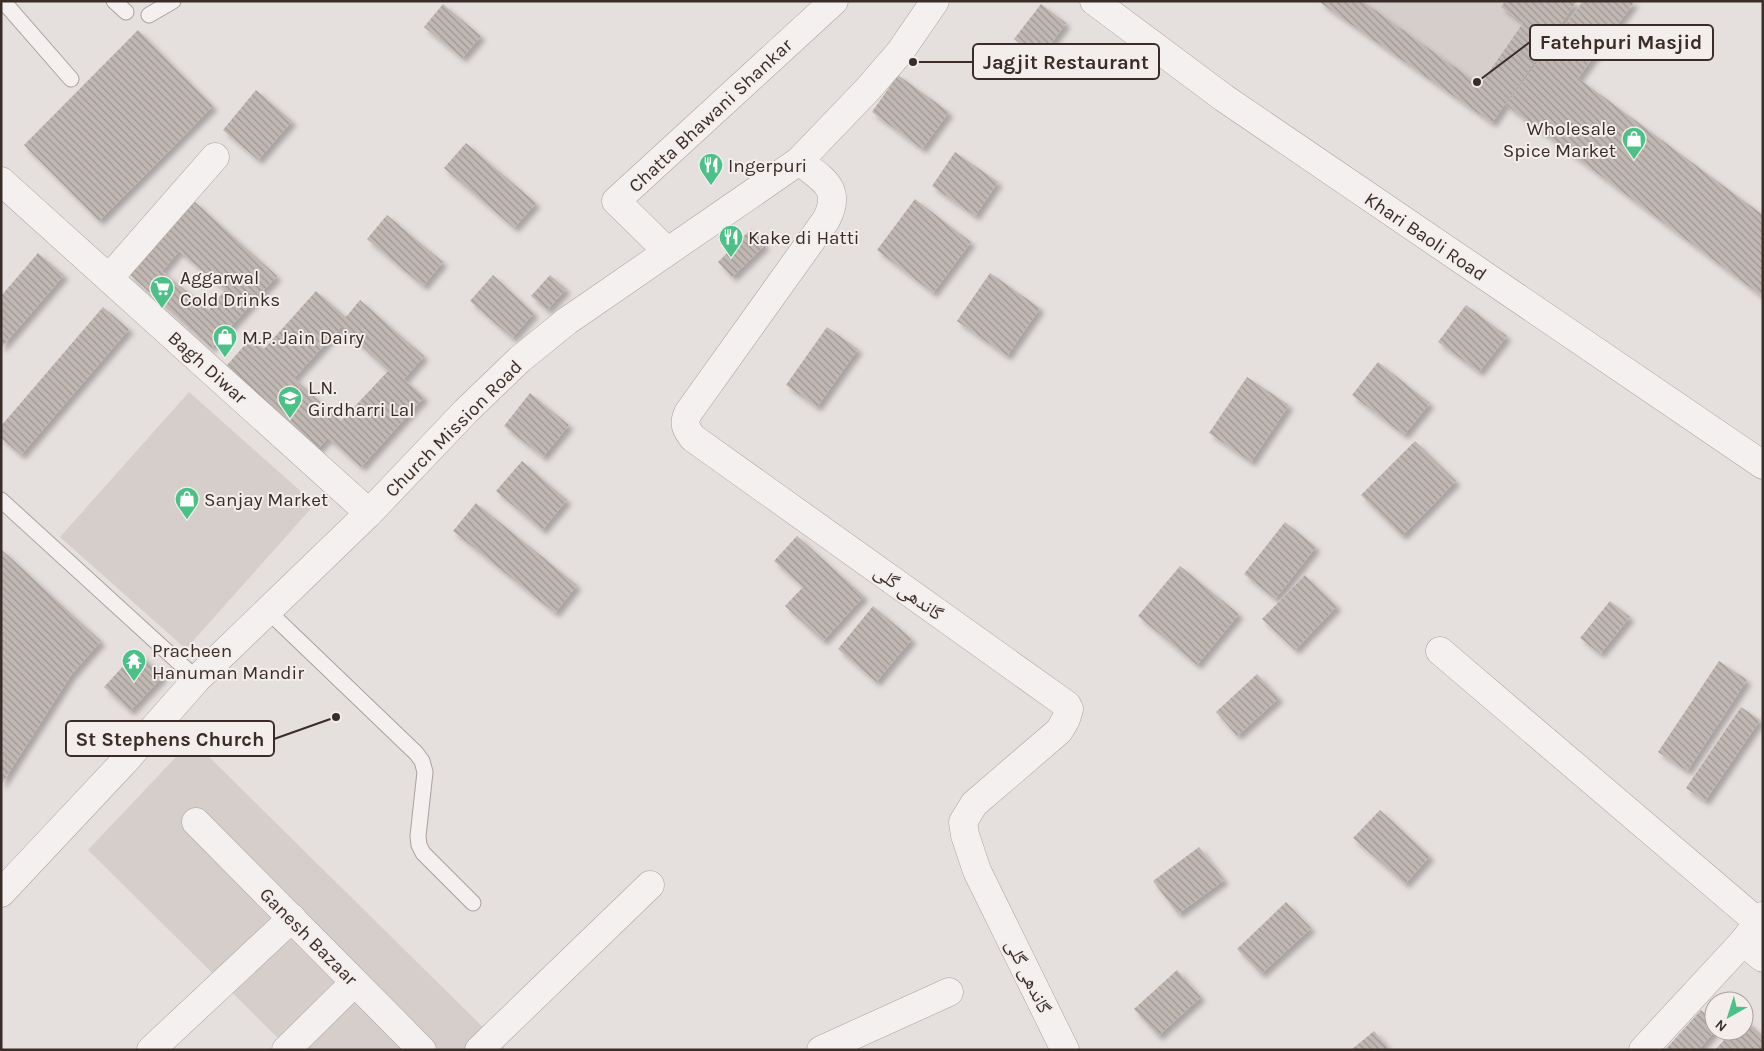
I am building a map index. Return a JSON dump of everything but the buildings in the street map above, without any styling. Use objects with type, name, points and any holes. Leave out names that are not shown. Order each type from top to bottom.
[{"type":"street","name":"Chatta Bhawani Shankar","points":[[667,251],[616,201],[834,1]]},
{"type":"street","name":"Church Mission Road","points":[[1,892],[124,762],[197,679],[369,513],[466,411],[520,360],[567,321],[799,160],[868,89],[900,52],[936,1]]},
{"type":"street","name":"Khari Baoli Road","points":[[1094,1],[1224,98],[1763,465]]},
{"type":"street","points":[[109,278],[215,157]]},
{"type":"street","name":"گاندھی گلی","points":[[799,160],[829,185],[833,194],[831,211],[684,420],[687,430],[693,438],[1067,705],[1069,709],[1068,715],[1058,731],[974,804],[963,822],[967,842],[977,871],[1065,1050]]},
{"type":"street","name":"Bagh Diwar","points":[[1,181],[369,513]]},
{"type":"street","points":[[1440,651],[1757,935],[1643,1050]]},
{"type":"street","name":"Ganesh Bazaar","points":[[196,822],[422,1050]]},
{"type":"street","points":[[479,1050],[650,886]]},
{"type":"street","points":[[151,1050],[292,918]]},
{"type":"street","points":[[286,1050],[354,982]]},
{"type":"street","points":[[821,1050],[949,992]]},
{"type":"lane","points":[[114,1],[126,12]]},
{"type":"lane","points":[[149,16],[173,1]]},
{"type":"lane","points":[[3,3],[71,79]]},
{"type":"lane","points":[[1,500],[197,679]]},
{"type":"lane","points":[[268,611],[416,753],[422,761],[425,772],[418,836],[419,845],[422,852],[473,903]]},
{"type":"shaded area","points":[[1318,1],[1577,1],[1492,123]]},
{"type":"shaded area","name":"Sanjay Market","points":[[189,392],[315,504],[186,649],[60,537]]},
{"type":"shaded area","points":[[192,740],[506,1050],[290,1050],[88,850]]},
{"type":"place","name":"Jagjit Restaurant","points":[[913,62]]},
{"type":"place","name":"Fatehpuri Masjid","points":[[1477,82]]},
{"type":"place","name":"Wholesale Spice Market","points":[[1634,160]]},
{"type":"place","name":"Ingerpuri","points":[[711,186]]},
{"type":"place","name":"Kake di Hatti","points":[[731,258]]},
{"type":"place","name":"Aggarwal Cold Drinks","points":[[162,309]]},
{"type":"place","name":"M.P. Jain Dairy","points":[[225,358]]},
{"type":"place","name":"L.N. Girdharri Lal","points":[[290,419]]},
{"type":"place","name":"Sanjay Market","points":[[187,520]]},
{"type":"place","name":"Pracheen Hanuman Mandir","points":[[134,682]]},
{"type":"place","name":"St Stephens Church","points":[[336,717]]}]
